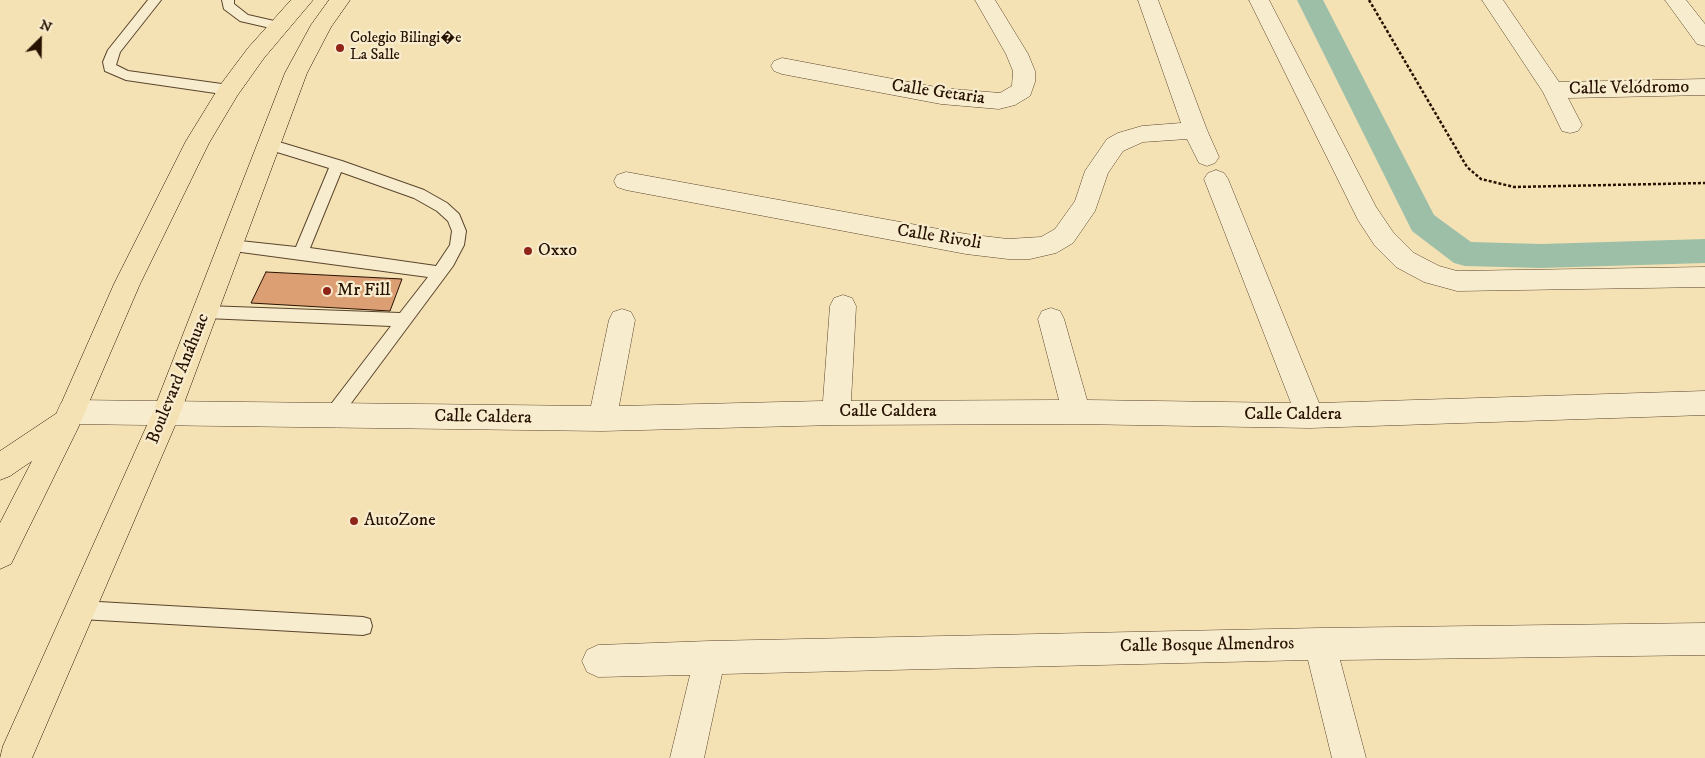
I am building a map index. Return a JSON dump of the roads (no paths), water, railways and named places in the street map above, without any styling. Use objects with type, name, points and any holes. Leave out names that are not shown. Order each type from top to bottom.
[{"type":"main road","points":[[0,554],[70,416],[131,275],[198,141],[229,90],[279,26],[303,0]]},
{"type":"main road","name":"Boulevard Anáhuac","points":[[15,758],[166,414],[285,101],[308,48],[340,0]]},
{"type":"main road","points":[[0,468],[70,416]]},
{"type":"street","name":"Calle Getaria","points":[[782,66],[941,96],[975,100],[999,101],[1007,99],[1022,90],[1024,71],[1017,54],[986,0]]},
{"type":"street","points":[[1148,0],[1195,130],[1310,416]]},
{"type":"street","points":[[1259,0],[1367,212],[1384,239],[1405,260],[1433,275],[1457,281],[1705,277]]},
{"type":"street","name":"Calle Velódromo","points":[[1492,0],[1553,90],[1570,125]]},
{"type":"street","points":[[1675,0],[1705,39]]},
{"type":"street","name":"Calle Velódromo","points":[[1553,90],[1705,87]]},
{"type":"street","name":"Calle Rivoli","points":[[626,181],[966,244],[1030,249],[1047,246],[1064,236],[1086,204],[1097,171],[1114,145],[1142,134],[1195,130]]},
{"type":"street","points":[[836,412],[843,306]]},
{"type":"street","points":[[602,419],[622,320]]},
{"type":"street","points":[[1051,320],[1076,412]]},
{"type":"street","name":"Calle Caldera","points":[[70,416],[166,414],[602,419],[836,412],[1076,412],[1310,416],[1705,403]]},
{"type":"street","name":"Calle Bosque Almendros","points":[[598,661],[1320,644],[1705,639]]},
{"type":"street","points":[[1320,644],[1349,758]]},
{"type":"street","points":[[687,758],[710,657]]},
{"type":"lane","points":[[155,0],[114,50],[109,62],[110,68],[126,75],[229,90]]},
{"type":"lane","points":[[228,0],[228,6],[244,18],[279,26]]},
{"type":"lane","points":[[269,144],[337,165],[418,194],[442,207],[454,218],[459,232],[457,245],[440,274],[331,417]]},
{"type":"lane","points":[[301,252],[337,165]]},
{"type":"lane","points":[[231,246],[301,252],[440,274]]},
{"type":"lane","points":[[206,312],[404,320]]},
{"type":"lane","points":[[81,610],[363,626]]},
{"type":"waterway","points":[[1310,0],[1423,223],[1465,254],[1541,256],[1705,251]]},
{"type":"place","name":"Colegio Bilingi�e La Salle","points":[[340,48]]},
{"type":"place","name":"Oxxo","points":[[528,251]]},
{"type":"place","name":"Mr Fill","points":[[327,291]]},
{"type":"place","name":"AutoZone","points":[[354,521]]}]
